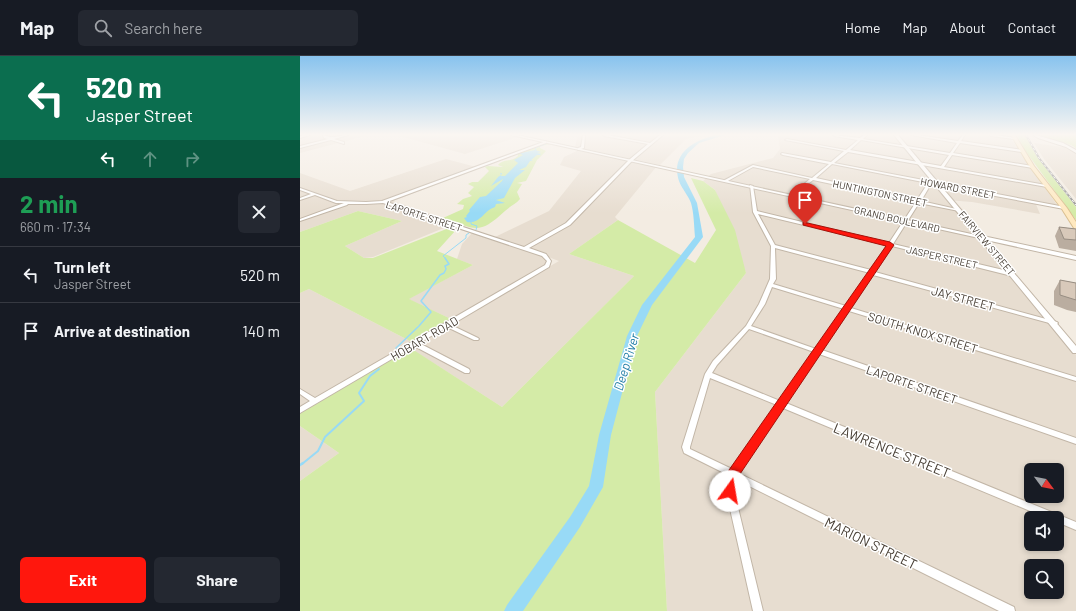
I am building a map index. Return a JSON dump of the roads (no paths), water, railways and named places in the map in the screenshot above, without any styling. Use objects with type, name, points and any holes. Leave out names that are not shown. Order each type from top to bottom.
[{"type":"main road","points":[[1028,161],[1064,208],[1076,227]]},
{"type":"street","points":[[383,202],[494,161]]},
{"type":"street","points":[[524,249],[568,224],[630,161]]},
{"type":"street","name":"GRAND BOULEVARD","points":[[635,161],[1076,258]]},
{"type":"street","name":"HOWARD STREET","points":[[817,161],[1064,208]]},
{"type":"street","points":[[793,195],[835,161]]},
{"type":"street","points":[[905,161],[1046,186]]},
{"type":"street","name":"FAIRVIEW STREET","points":[[918,161],[1076,351]]},
{"type":"street","points":[[942,168],[947,161]]},
{"type":"street","points":[[994,161],[1032,167]]},
{"type":"street","name":"HUNTINGTON STREET","points":[[725,181],[753,166],[919,200],[959,210]]},
{"type":"street","points":[[758,611],[730,491],[730,481],[733,474],[872,272],[930,183]]},
{"type":"street","points":[[708,374],[715,363],[748,327],[762,304],[771,285],[774,270],[773,246],[755,212],[751,186]]},
{"type":"street","name":"LAPORTE STREET","points":[[300,189],[336,202],[383,202],[544,256],[549,261],[547,266]]},
{"type":"street","points":[[300,199],[315,194]]},
{"type":"street","points":[[300,220],[348,203]]},
{"type":"street","name":"JASPER STREET","points":[[755,212],[1012,274]]},
{"type":"street","name":"JAY STREET","points":[[773,246],[1054,323]]},
{"type":"street","name":"HOBART ROAD","points":[[300,410],[547,266]]},
{"type":"street","name":"SOUTH KNOX STREET","points":[[771,285],[1076,379]]},
{"type":"street","points":[[447,325],[476,339]]},
{"type":"street","name":"LAPORTE STREET","points":[[748,327],[1076,441]]},
{"type":"street","points":[[415,344],[467,371]]},
{"type":"street","name":"LAWRENCE STREET","points":[[708,374],[1076,526]]},
{"type":"street","name":"MARION STREET","points":[[708,374],[686,447],[691,453],[1010,611]]},
{"type":"street","points":[[300,390],[315,401]]},
{"type":"water","points":[[515,161],[533,161],[530,161],[526,167],[519,170],[525,170],[515,178],[504,198],[496,200],[505,203],[496,204],[495,207],[476,221],[467,222],[464,218],[467,217],[466,216],[470,211],[469,210],[480,197],[486,196],[502,181],[503,179],[491,186],[501,175],[500,173],[502,173],[501,176],[505,176],[518,163]]},
{"type":"waterway","name":"Deep River","points":[[513,611],[575,522],[596,487],[605,435],[632,336],[647,305],[699,237],[697,215],[694,203],[683,184],[681,177],[680,167],[682,161]]},
{"type":"waterway","points":[[471,222],[471,224],[477,226],[476,230]]},
{"type":"waterway","points":[[445,258],[443,256],[466,238],[466,235],[469,233]]},
{"type":"waterway","points":[[396,348],[431,312],[421,301],[440,275],[444,273],[446,269],[445,266],[449,264],[445,258]]},
{"type":"waterway","points":[[302,464],[318,451],[325,437],[364,401],[359,393],[370,376],[379,369]]},
{"type":"railway","points":[[1041,161],[1076,205]]}]
